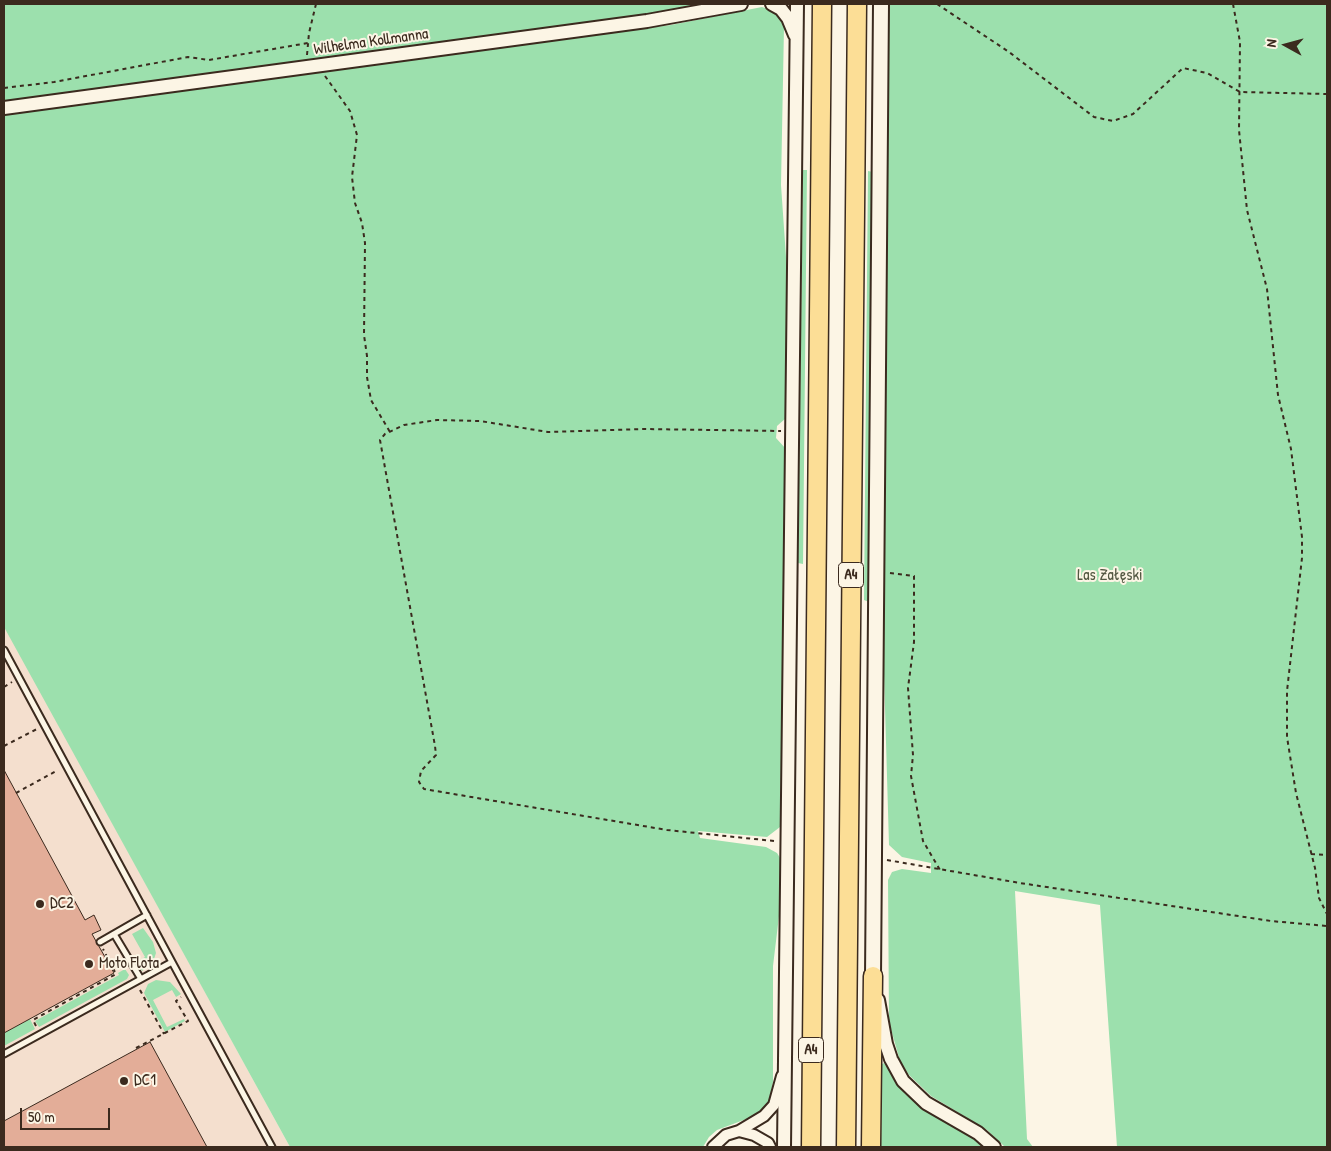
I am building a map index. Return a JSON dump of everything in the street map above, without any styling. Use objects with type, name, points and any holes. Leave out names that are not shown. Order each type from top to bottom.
[{"type":"highway","name":"A4","points":[[810,1147],[822,4]]},
{"type":"highway","name":"A4","points":[[846,1147],[857,4]]},
{"type":"highway","points":[[871,1147],[873,976]]},
{"type":"main road","points":[[873,976],[881,4]]},
{"type":"street","name":"Wilhelma Kollmanna","points":[[4,108],[664,18],[741,4]]},
{"type":"street","points":[[772,4],[781,9],[788,18],[797,40]]},
{"type":"street","points":[[784,1147],[789,842],[797,4]]},
{"type":"street","points":[[873,976],[886,1044],[898,1075],[926,1103],[978,1133],[994,1147]]},
{"type":"street","points":[[713,1147],[726,1135],[739,1131],[764,1116],[774,1105],[785,1065]]},
{"type":"street","points":[[739,1131],[754,1135],[768,1143],[770,1147]]},
{"type":"lane","points":[[4,650],[272,1147]]},
{"type":"lane","points":[[100,942],[147,916]]},
{"type":"lane","points":[[114,934],[141,979]]},
{"type":"lane","points":[[4,1054],[172,962]]},
{"type":"path","points":[[316,4],[307,55],[350,111],[357,135],[352,177],[355,203],[362,223],[365,243],[364,335],[367,377],[371,400],[390,432]]},
{"type":"path","points":[[937,4],[1009,52],[1094,117],[1113,121],[1133,114],[1182,68],[1208,73],[1240,92],[1327,94]]},
{"type":"path","points":[[1233,4],[1240,42],[1239,130],[1247,210],[1267,289],[1278,395],[1291,449],[1302,537],[1302,558],[1287,691],[1287,737],[1296,793],[1311,854],[1319,898],[1327,914]]},
{"type":"path","points":[[4,88],[54,82],[188,57],[209,60],[308,43]]},
{"type":"path","points":[[789,842],[667,830],[424,789],[419,782],[421,771],[436,756],[435,746],[380,440],[404,425],[437,420],[480,421],[548,432],[644,429],[793,431]]},
{"type":"path","points":[[885,572],[914,576],[914,642],[908,688],[913,755],[911,776],[923,841],[940,870]]},
{"type":"path","points":[[4,687],[12,682],[8,675]]},
{"type":"path","points":[[4,746],[37,729],[41,737]]},
{"type":"path","points":[[16,793],[59,770]]},
{"type":"path","points":[[1311,854],[1327,855]]},
{"type":"path","points":[[901,862],[940,870],[1262,919],[1327,926]]},
{"type":"path","points":[[38,1030],[33,1020],[116,974],[100,942]]},
{"type":"path","points":[[139,987],[164,1034]]},
{"type":"path","points":[[136,1048],[188,1021],[176,1001],[188,992]]},
{"type":"shaded area","points":[[4,625],[290,1147],[4,1147]]},
{"type":"green space","points":[[4,4],[707,4],[670,12],[4,101]]},
{"type":"green space","name":"Las Załęski","points":[[887,4],[1327,4],[1327,1147],[1117,1147],[1100,905],[1015,891],[1027,1139],[1033,1147],[1005,1147],[987,1130],[931,1096],[909,1075],[900,1061],[889,1022],[888,880],[892,872],[902,869],[931,873],[931,863],[902,857],[889,845],[882,605]]},
{"type":"green space","points":[[762,7],[774,11],[782,18],[784,27],[781,185],[788,286],[786,418],[777,426],[776,438],[786,449],[780,827],[767,837],[698,831],[700,838],[766,847],[777,853],[782,861],[782,891],[773,966],[773,1082],[769,1101],[757,1115],[717,1130],[709,1137],[703,1147],[290,1147],[4,627],[4,115],[671,25]]},
{"type":"green space","points":[[803,170],[807,170],[803,564],[798,563]]},
{"type":"green space","points":[[868,171],[873,172],[869,602],[864,600]]},
{"type":"green space","points":[[143,928],[153,942],[156,953],[153,962],[142,971],[137,962],[145,957],[132,934]]},
{"type":"green space","points":[[125,969],[129,975],[127,979],[39,1027],[35,1021],[119,975],[118,973]]},
{"type":"green space","points":[[156,980],[170,982],[181,994],[176,997],[172,990],[153,1000],[167,1027],[184,1019],[185,1021],[165,1032],[144,993],[148,984]]},
{"type":"green space","points":[[30,1019],[35,1029],[4,1046],[4,1033]]},
{"type":"green space","points":[[884,1063],[903,1090],[919,1106],[966,1133],[985,1147],[881,1147],[882,1064]]},
{"type":"building","name":"DC2","points":[[4,770],[85,920],[94,915],[101,930],[92,934],[114,973],[4,1033]]},
{"type":"building","name":"DC1","points":[[150,1042],[207,1147],[4,1147],[4,1121]]},
{"type":"place","name":"DC2","points":[[40,904]]},
{"type":"place","name":"Moto Flota","points":[[89,964]]},
{"type":"place","name":"DC1","points":[[124,1081]]}]
